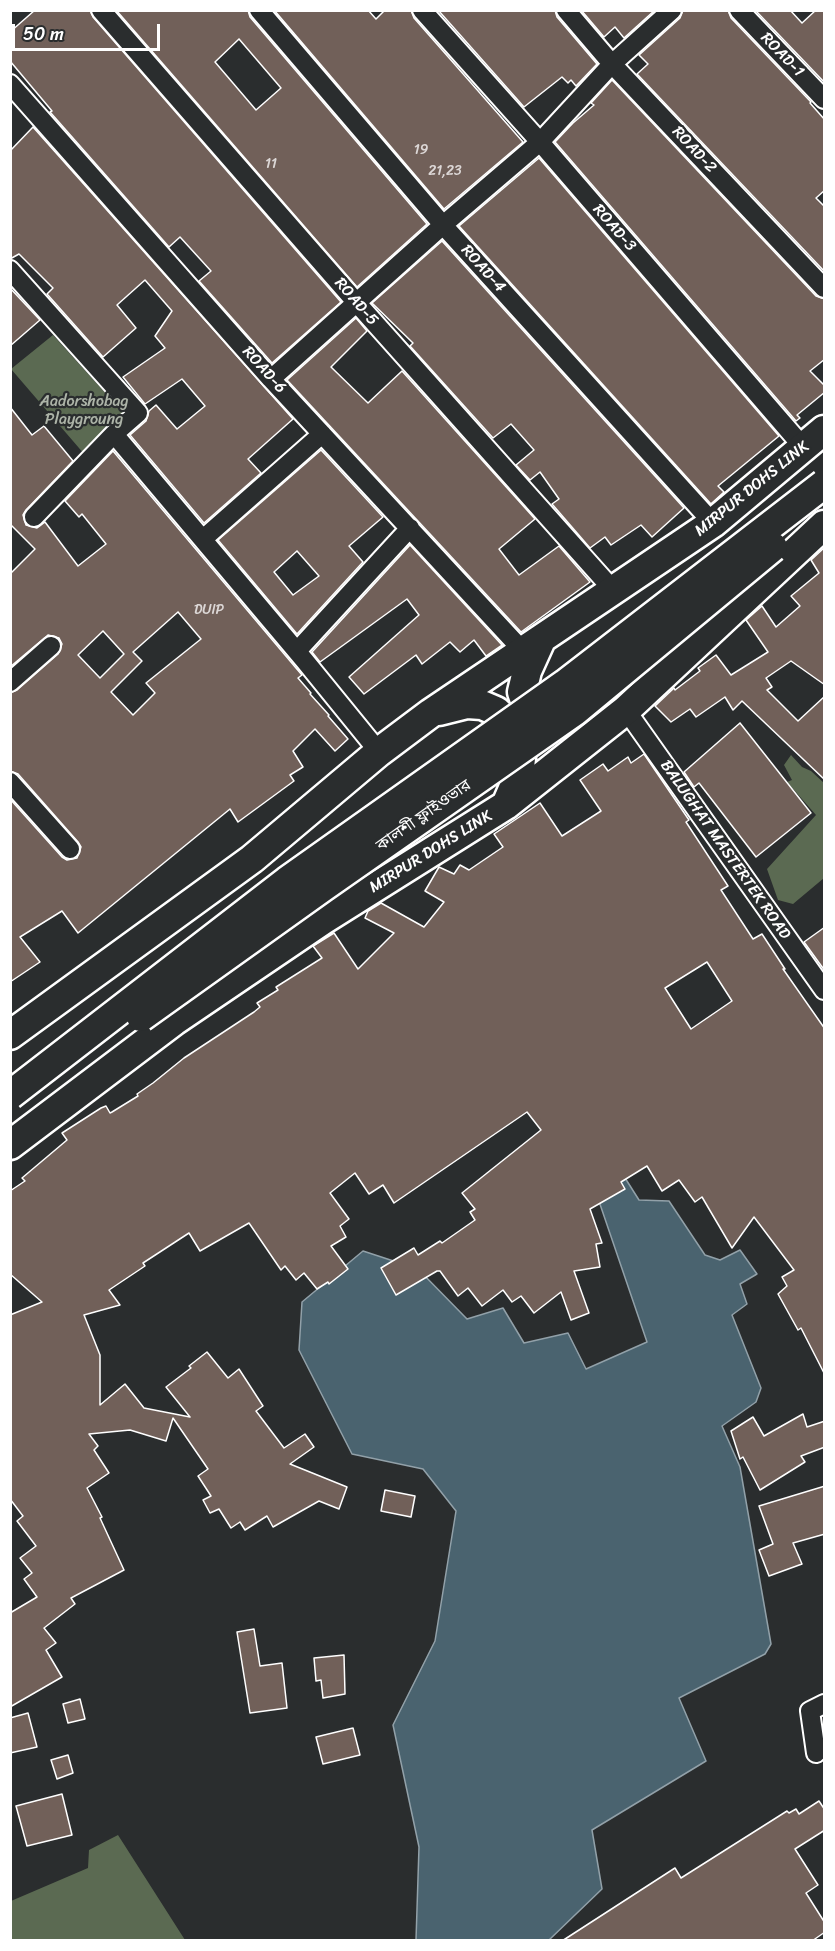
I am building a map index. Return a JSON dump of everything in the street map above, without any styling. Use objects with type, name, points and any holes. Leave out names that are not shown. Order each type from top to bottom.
[{"type":"main road","name":"MIRPUR DOHS LINK","points":[[10,1035],[252,859],[379,752],[431,713],[713,523],[814,439]]},
{"type":"main road","points":[[10,1095],[287,881],[565,684],[825,484]]},
{"type":"main road","name":"কালশী ফ্লাইওভার","points":[[14,1132],[323,887],[575,711],[825,503]]},
{"type":"main road","name":"MIRPUR DOHS LINK","points":[[14,1132],[313,927],[506,805],[626,710],[825,525]]},
{"type":"main road","points":[[532,645],[522,692],[528,710],[537,724],[554,736],[576,736],[603,729]]},
{"type":"main road","points":[[431,713],[467,704],[482,705],[496,711],[510,724],[519,740],[521,758],[519,775],[506,805]]},
{"type":"street","name":"ROAD-5","points":[[101,10],[356,302],[614,591]]},
{"type":"street","name":"ROAD-4","points":[[259,10],[443,225],[713,523]]},
{"type":"street","name":"ROAD-3","points":[[422,10],[540,142],[814,439]]},
{"type":"street","name":"ROAD-2","points":[[566,10],[612,64],[825,288]]},
{"type":"street","points":[[271,379],[443,225],[540,142],[612,64],[672,10]]},
{"type":"street","name":"ROAD-1","points":[[739,10],[825,99]]},
{"type":"street","name":"ROAD-6","points":[[10,84],[322,434],[410,528],[532,645]]},
{"type":"street","points":[[10,270],[138,412],[34,518]]},
{"type":"street","points":[[114,434],[379,752]]},
{"type":"street","points":[[203,539],[322,434]]},
{"type":"street","points":[[297,651],[410,528]]},
{"type":"street","points":[[15,670],[51,646]]},
{"type":"street","name":"BALUGHAT MASTERTEK ROAD","points":[[626,710],[825,990]]},
{"type":"street","points":[[10,782],[70,849]]},
{"type":"street","points":[[816,1753],[810,1712],[825,1704]]},
{"type":"green space","name":"Aadorshobag Playgroung","points":[[53,335],[129,419],[85,455],[11,369]]},
{"type":"green space","points":[[791,755],[802,767],[811,771],[824,783],[824,878],[793,904],[778,900],[767,869],[816,815],[787,782],[792,780],[784,765]]},
{"type":"green space","points":[[118,1835],[185,1940],[11,1940],[11,1901],[88,1868],[89,1850]]},
{"type":"water","points":[[620,1170],[639,1200],[669,1201],[705,1255],[720,1260],[740,1250],[757,1274],[740,1284],[747,1304],[732,1315],[761,1388],[756,1402],[722,1426],[740,1467],[771,1644],[765,1654],[679,1698],[706,1761],[592,1830],[602,1889],[549,1940],[416,1940],[419,1847],[393,1725],[435,1641],[456,1511],[423,1469],[352,1454],[299,1350],[302,1302],[363,1251],[418,1269],[467,1319],[503,1308],[524,1343],[568,1333],[586,1369],[647,1342],[589,1172]]},
{"type":"building","points":[[35,10],[90,10],[93,17],[341,302],[272,363],[199,281],[211,271],[180,237],[169,247],[50,112],[52,111],[10,61],[10,32]]},
{"type":"building","points":[[116,10],[248,10],[250,17],[427,224],[357,287]],"holes":[[[239,39],[281,88],[256,110],[215,62]]]},
{"type":"building","points":[[274,10],[368,10],[376,19],[385,10],[411,10],[414,18],[523,142],[444,209]]},
{"type":"building","points":[[438,10],[555,10],[557,17],[597,64],[576,86],[571,80],[568,83],[562,77],[524,107]]},
{"type":"building","points":[[581,10],[655,10],[624,38],[615,27],[604,37]]},
{"type":"building","points":[[683,10],[728,10],[731,18],[811,102],[825,120],[825,190],[816,198],[825,207],[825,272],[637,74],[648,64],[639,55],[680,18]]},
{"type":"building","points":[[755,10],[790,10],[802,23],[816,10],[825,10],[825,83]]},
{"type":"building","points":[[612,80],[816,296],[825,299],[825,359],[810,371],[825,386],[825,392],[797,415],[800,418],[796,421],[555,142],[594,105],[591,103]]},
{"type":"building","points":[[33,127],[293,419],[248,459],[261,473],[204,523],[130,435],[146,421],[149,411],[156,405],[177,429],[205,406],[182,379],[145,404],[123,377],[165,348],[155,336],[172,311],[145,280],[117,305],[136,328],[103,357],[47,294],[53,288],[19,254],[10,259],[10,151]]},
{"type":"building","points":[[539,158],[779,436],[718,486],[724,492],[711,504],[459,226]]},
{"type":"building","points":[[442,241],[684,508],[652,537],[641,525],[611,545],[605,537],[590,548],[552,504],[559,499],[540,472],[530,480],[516,465],[534,450],[511,424],[493,438],[410,346],[413,343],[372,303]]},
{"type":"building","points":[[10,288],[40,320],[10,346]]},
{"type":"building","points":[[356,318],[367,331],[331,367],[368,403],[402,371],[535,519],[499,549],[519,575],[559,546],[590,582],[521,632],[287,380]]},
{"type":"building","points":[[10,407],[32,435],[44,426],[73,461],[26,510],[23,515],[26,525],[37,528],[45,522],[78,566],[106,544],[82,514],[79,517],[65,501],[113,451],[302,675],[298,678],[348,739],[335,751],[315,729],[293,751],[303,767],[290,775],[294,781],[238,822],[230,809],[78,933],[62,911],[20,937],[40,962],[10,982],[10,799],[62,857],[67,860],[77,858],[81,847],[18,774],[10,771],[10,693],[17,690],[58,654],[62,644],[59,638],[48,635],[10,667],[10,574],[35,549],[10,524]],"holes":[[[178,612],[201,639],[146,683],[155,693],[133,715],[111,692],[142,661],[133,652]],[[103,631],[124,654],[100,678],[78,655]]]},
{"type":"building","points":[[321,450],[383,517],[349,546],[363,562],[297,634],[218,540]],"holes":[[[297,551],[319,576],[293,595],[274,572]]]},
{"type":"building","points":[[410,545],[502,645],[486,656],[474,640],[460,652],[450,642],[422,664],[416,655],[364,694],[349,677],[419,615],[407,599],[320,662],[312,652]]},
{"type":"building","points":[[825,547],[825,685],[791,661],[766,678],[772,687],[767,690],[798,721],[825,696],[825,780],[742,701],[733,710],[725,697],[696,717],[690,709],[671,722],[655,706],[674,688],[675,690],[700,671],[698,668],[716,655],[731,675],[768,652],[746,620],[762,606],[776,627],[800,606],[791,596],[819,573],[811,560]]},
{"type":"building","points":[[740,723],[811,813],[756,857],[699,783],[694,787],[684,772]]},
{"type":"building","points":[[644,754],[689,820],[686,822],[728,886],[721,890],[753,939],[762,934],[785,969],[783,969],[825,1029],[825,1375],[801,1328],[798,1330],[778,1294],[787,1286],[782,1277],[794,1270],[754,1217],[732,1248],[702,1197],[695,1202],[679,1180],[662,1191],[647,1166],[621,1182],[625,1189],[590,1209],[602,1243],[596,1244],[600,1267],[574,1271],[589,1313],[571,1320],[561,1292],[534,1313],[521,1296],[512,1302],[503,1290],[482,1306],[468,1288],[458,1296],[440,1271],[396,1295],[381,1268],[414,1248],[418,1255],[440,1241],[442,1243],[475,1220],[470,1212],[475,1209],[462,1193],[541,1130],[527,1112],[394,1203],[383,1185],[369,1194],[355,1173],[330,1193],[349,1219],[340,1226],[346,1237],[331,1246],[348,1269],[329,1284],[328,1282],[317,1289],[304,1273],[296,1280],[285,1266],[281,1270],[249,1223],[200,1251],[189,1233],[143,1263],[145,1266],[109,1290],[120,1305],[84,1315],[100,1355],[100,1405],[125,1384],[144,1408],[190,1417],[166,1387],[207,1352],[228,1378],[239,1369],[263,1406],[256,1411],[284,1448],[305,1434],[314,1447],[290,1464],[347,1487],[339,1509],[319,1501],[273,1527],[267,1516],[245,1530],[240,1522],[231,1528],[219,1509],[210,1513],[203,1500],[211,1496],[198,1476],[208,1469],[173,1418],[166,1441],[130,1430],[89,1434],[98,1446],[94,1450],[109,1473],[87,1488],[124,1570],[71,1598],[75,1604],[44,1628],[56,1643],[46,1650],[62,1677],[10,1707],[10,1613],[37,1597],[24,1579],[32,1573],[20,1558],[36,1546],[17,1521],[23,1516],[10,1499],[10,1315],[42,1302],[10,1274],[10,1191],[25,1181],[22,1178],[67,1140],[62,1133],[101,1108],[106,1106],[110,1113],[138,1096],[137,1094],[184,1058],[254,1012],[260,1007],[257,1003],[278,990],[276,987],[322,958],[313,946],[334,933],[358,969],[394,933],[365,918],[368,911],[381,903],[424,927],[444,902],[425,891],[439,867],[454,874],[460,865],[469,870],[503,847],[494,834],[540,803],[562,836],[601,811],[580,780],[603,764],[608,771],[628,757],[631,763]],"holes":[[[707,962],[732,1001],[691,1029],[665,988]]]},
{"type":"building","points":[[825,927],[825,971],[804,942]]},
{"type":"building","points":[[803,1414],[807,1427],[825,1421],[825,1447],[801,1456],[805,1462],[760,1490],[743,1457],[740,1459],[731,1431],[753,1417],[764,1436]]},
{"type":"building","points":[[825,1486],[825,1534],[793,1543],[802,1564],[769,1576],[759,1550],[773,1544],[759,1506]]},
{"type":"building","points":[[385,1490],[415,1496],[411,1517],[381,1511]]},
{"type":"building","points":[[254,1629],[260,1666],[282,1663],[287,1708],[250,1713],[237,1632]]},
{"type":"building","points":[[344,1655],[345,1694],[323,1698],[321,1680],[316,1681],[314,1658]]},
{"type":"building","points":[[80,1699],[85,1719],[68,1723],[63,1704]]},
{"type":"building","points":[[28,1713],[37,1747],[10,1753],[10,1718]]},
{"type":"building","points":[[353,1728],[360,1755],[323,1764],[316,1737]]},
{"type":"building","points":[[68,1755],[73,1773],[57,1779],[51,1760]]},
{"type":"building","points":[[62,1794],[72,1835],[27,1846],[16,1806]]},
{"type":"building","points":[[819,1801],[825,1810],[825,1830],[795,1849],[818,1885],[806,1893],[825,1923],[825,1932],[812,1941],[562,1941],[675,1868],[681,1878],[787,1811],[789,1813],[796,1809],[799,1814]]}]
